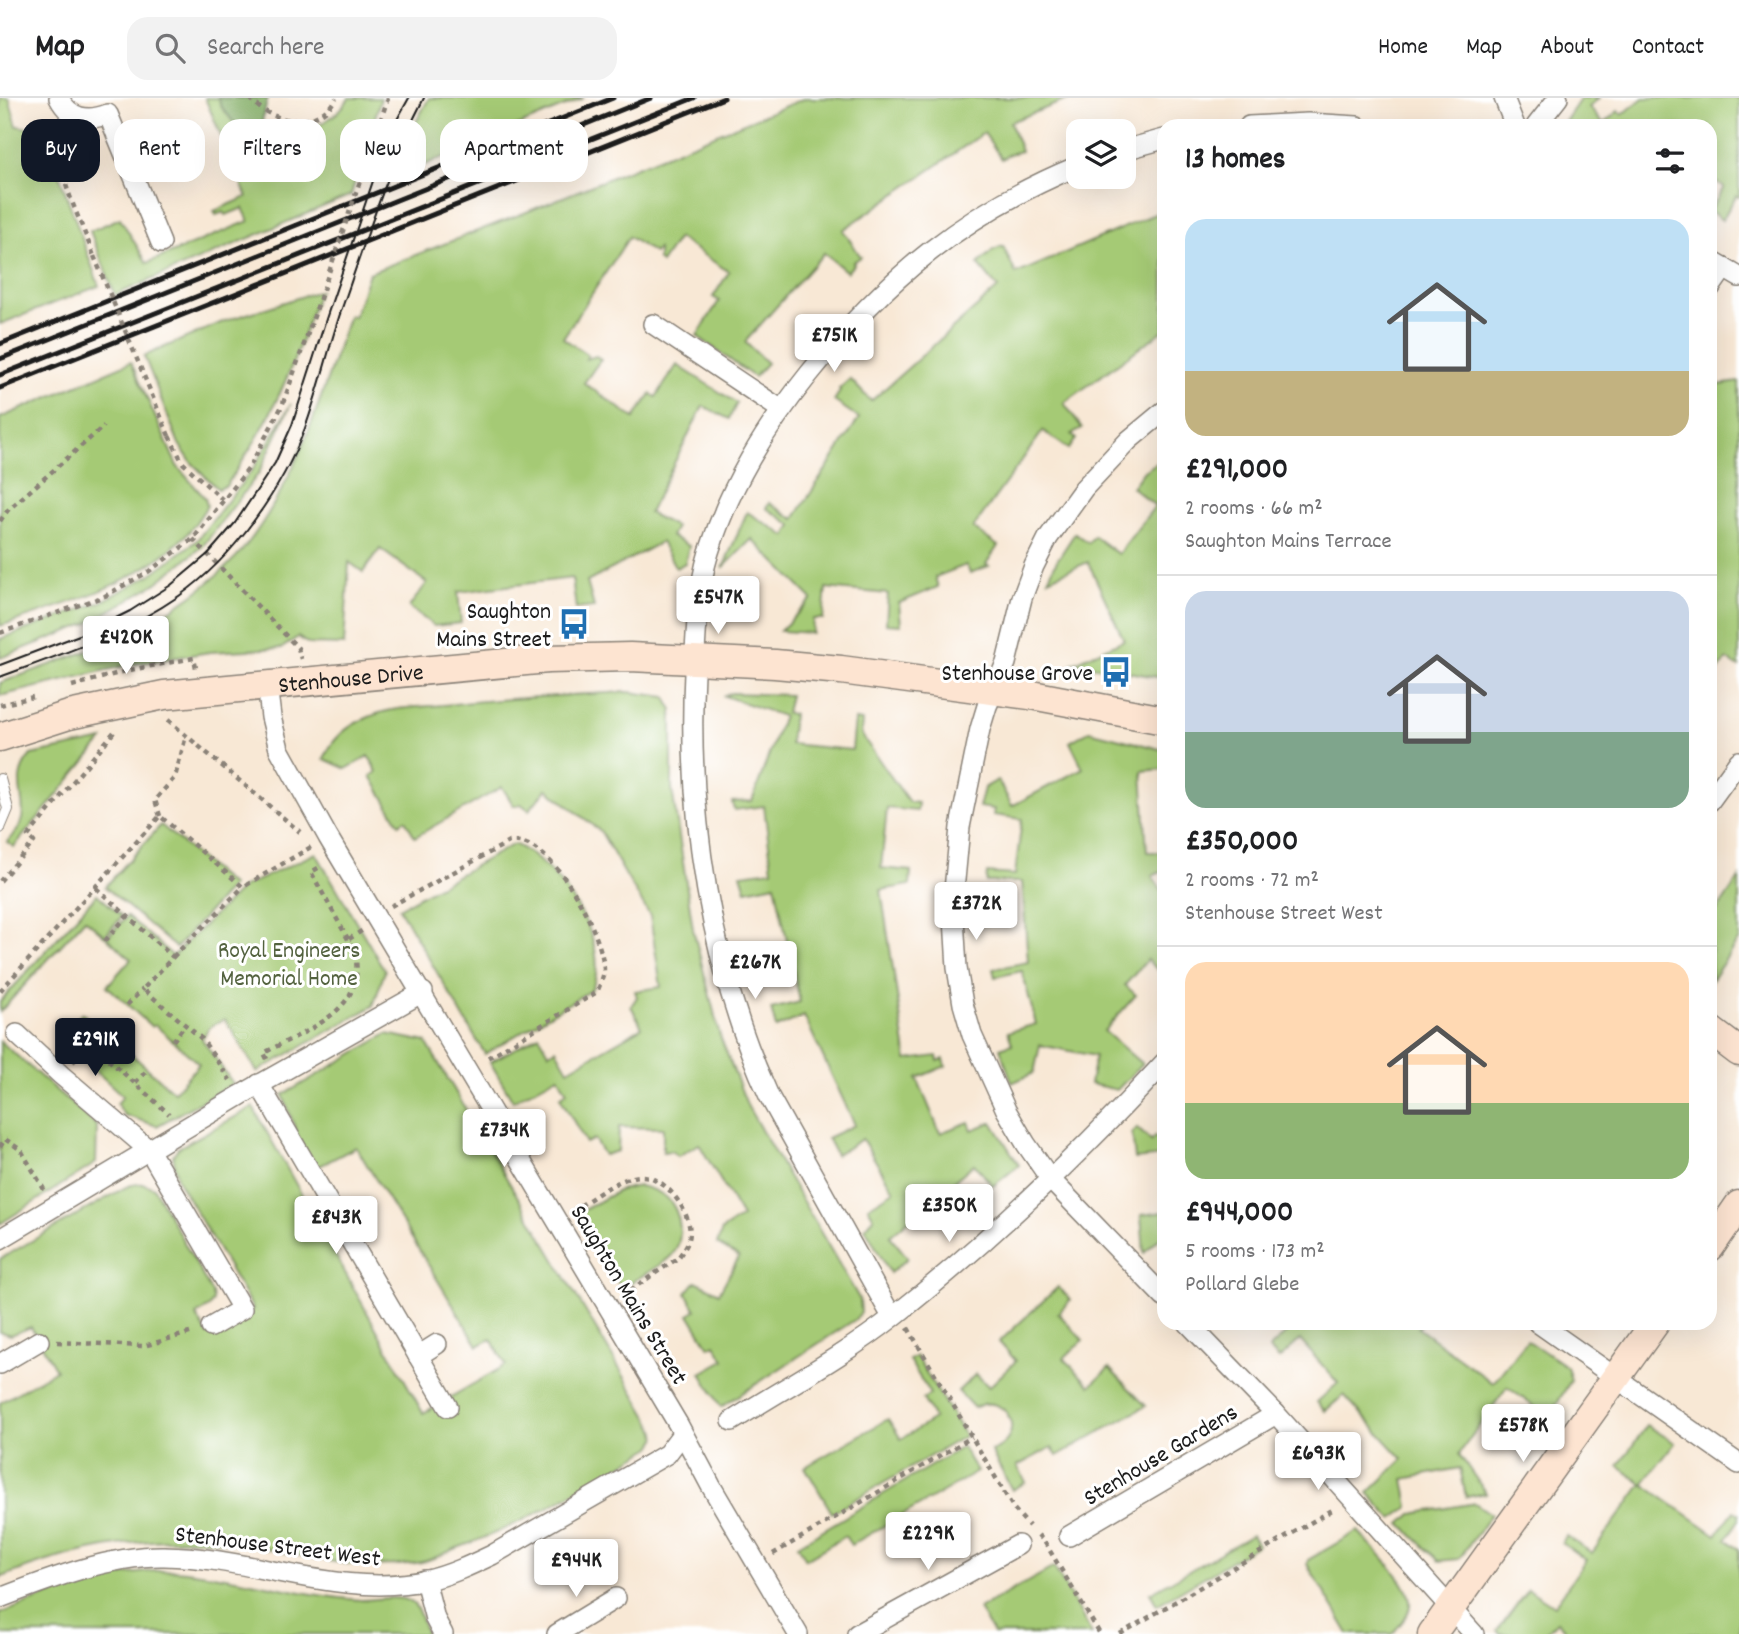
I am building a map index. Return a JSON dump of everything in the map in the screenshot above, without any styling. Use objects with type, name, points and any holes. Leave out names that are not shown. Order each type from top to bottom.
[{"type":"street","points":[[1504,98],[1513,119]]},
{"type":"street","points":[[1542,119],[1558,98]]},
{"type":"street","points":[[60,100],[71,115],[84,118],[97,118],[105,106]]},
{"type":"street","points":[[105,106],[161,243]]},
{"type":"street","points":[[1136,147],[1157,141]]},
{"type":"street","points":[[896,1315],[769,1097],[752,1059],[724,967],[703,860],[693,779],[697,613],[717,528],[736,482],[757,443],[780,410],[855,318],[925,254],[968,223],[1004,201],[1066,172]]},
{"type":"street","points":[[653,324],[780,410]]},
{"type":"street","points":[[1157,417],[1106,463],[1063,514],[1034,566],[1022,598],[1006,663],[980,729],[957,853],[953,901],[957,968],[963,1004],[972,1035],[1006,1110],[1051,1180],[1157,1290]]},
{"type":"street","name":"Stenhouse Drive","points":[[0,737],[69,715],[143,698],[306,680],[548,659],[631,657],[828,669],[1089,704],[1157,719]]},
{"type":"street","name":"Saughton Mains Street","points":[[267,684],[279,750],[798,1634]]},
{"type":"street","points":[[1717,792],[1739,761]]},
{"type":"street","points":[[0,1239],[241,1095],[423,992]]},
{"type":"street","points":[[17,1034],[149,1150],[242,1309],[211,1327]]},
{"type":"street","points":[[1717,1035],[1739,1052]]},
{"type":"street","points":[[732,1421],[896,1315],[1016,1214],[1104,1129],[1157,1071]]},
{"type":"street","points":[[267,1080],[448,1408]]},
{"type":"street","points":[[1717,1237],[1739,1205]]},
{"type":"street","name":"Stenhouse Gardens","points":[[1195,1330],[1276,1414],[1474,1634]]},
{"type":"street","points":[[1548,1330],[1739,1464]]},
{"type":"street","points":[[1432,1634],[1650,1330]]},
{"type":"street","points":[[0,1364],[39,1341]]},
{"type":"street","points":[[418,1356],[438,1343]]},
{"type":"street","name":"Stenhouse Gardens","points":[[1069,1536],[1276,1414]]},
{"type":"street","name":"Stenhouse Street West","points":[[0,1598],[66,1574],[117,1562],[160,1556],[222,1560],[330,1581],[360,1584],[425,1580],[467,1567],[503,1548],[667,1454],[682,1434]]},
{"type":"street","points":[[857,1634],[1018,1545]]},
{"type":"street","points":[[425,1580],[435,1619],[443,1634]]},
{"type":"street","points":[[557,1634],[616,1598]]},
{"type":"lane","points":[[0,779],[8,809],[0,828]]},
{"type":"path","points":[[250,98],[263,111],[283,120],[300,120],[315,116],[334,103],[336,98]]},
{"type":"path","points":[[0,633],[105,596],[148,572],[193,539],[248,468],[282,406],[388,98]]},
{"type":"path","points":[[60,100],[54,140],[67,185],[94,256],[169,436],[183,463],[224,501]]},
{"type":"path","points":[[0,521],[8,510],[104,426]]},
{"type":"path","points":[[193,539],[298,648],[306,680]]},
{"type":"path","points":[[127,1005],[243,887],[315,845],[143,698]]},
{"type":"path","points":[[0,881],[34,842],[28,836],[117,730]]},
{"type":"path","points":[[186,735],[175,776],[155,800],[160,816],[243,887]]},
{"type":"path","points":[[0,991],[160,816]]},
{"type":"path","points":[[376,915],[517,840],[526,842],[552,863],[581,905],[597,938],[602,960],[604,971],[597,992],[468,1070]]},
{"type":"path","points":[[267,1080],[264,1053],[335,1013],[351,996],[355,985],[357,962],[354,950],[311,872],[340,856]]},
{"type":"path","points":[[95,887],[173,957]]},
{"type":"path","points":[[105,941],[127,916]]},
{"type":"path","points":[[143,989],[202,1039],[241,1095]]},
{"type":"path","points":[[173,1041],[186,1025]]},
{"type":"path","points":[[61,1075],[101,1031]]},
{"type":"path","points":[[90,1043],[185,1128]]},
{"type":"path","points":[[135,1083],[148,1069]]},
{"type":"path","points":[[0,1147],[5,1139],[20,1150],[55,1206]]},
{"type":"path","points":[[557,1220],[621,1181],[641,1176],[660,1182],[677,1199],[689,1230],[684,1250],[678,1258],[607,1305]]},
{"type":"path","points":[[896,1315],[1020,1518],[1044,1541],[1100,1634]]},
{"type":"path","points":[[39,1341],[144,1346],[211,1327]]},
{"type":"path","points":[[757,1563],[972,1437]]},
{"type":"path","points":[[1120,1634],[1351,1499]]},
{"type":"path","points":[[1018,1545],[1069,1536]]},
{"type":"green space","points":[[0,98],[9,98],[17,126],[21,127],[21,182],[62,182],[99,286],[0,324]]},
{"type":"green space","points":[[205,98],[239,98],[258,119],[219,119],[219,131]]},
{"type":"green space","points":[[218,98],[268,98],[263,119],[231,119]]},
{"type":"green space","points":[[349,98],[381,98],[375,119],[340,119],[340,182],[355,182],[351,195],[115,295],[90,231],[120,218],[147,263],[249,221],[243,208],[226,215],[224,212],[216,215],[214,211],[247,197],[241,182],[326,182],[326,120],[342,108]]},
{"type":"green space","points":[[429,98],[584,98],[534,119],[440,119],[440,159],[426,164],[426,119],[418,119]]},
{"type":"green space","points":[[805,98],[1072,98],[1010,122],[1021,151],[1002,159],[984,133],[843,230],[861,257],[853,262],[847,272],[824,253],[745,342],[767,363],[754,377],[697,336],[719,301],[713,297],[729,272],[678,238],[661,263],[658,260],[658,249],[654,253],[629,237],[563,338],[588,355],[586,359],[596,356],[601,359],[584,383],[634,418],[651,394],[656,397],[677,365],[737,403],[729,419],[703,406],[649,513],[676,527],[671,536],[689,546],[685,563],[676,568],[661,542],[587,582],[594,607],[576,609],[572,578],[458,592],[461,623],[434,626],[409,607],[427,583],[380,549],[363,572],[349,562],[344,645],[308,644],[298,637],[282,648],[210,652],[127,665],[0,696],[0,683],[101,646],[153,621],[209,582],[241,551],[271,510],[298,456],[349,315],[354,317],[369,273]]},
{"type":"green space","points":[[1581,98],[1599,98],[1589,107],[1599,119],[1567,119]]},
{"type":"green space","points":[[1643,98],[1739,98],[1739,197],[1736,196],[1722,220],[1717,216],[1717,199],[1724,187],[1717,182],[1717,119],[1609,119],[1618,111],[1622,115]]},
{"type":"green space","points":[[1157,213],[1157,335],[1064,403],[1082,428],[1072,435],[1076,439],[1069,449],[1043,431],[973,528],[998,546],[986,564],[989,566],[970,573],[966,565],[935,577],[938,587],[899,603],[901,625],[886,624],[888,594],[826,588],[823,619],[813,619],[812,633],[780,631],[812,599],[752,539],[723,568],[747,512],[786,536],[792,525],[766,508],[769,503],[794,519],[859,418],[834,401],[839,389],[850,379],[871,401],[998,288],[978,264],[993,250],[1003,246],[1016,274]]},
{"type":"green space","points":[[319,291],[273,409],[226,486],[218,489],[191,462],[179,444],[144,356],[225,321]]},
{"type":"green space","points":[[131,362],[177,466],[205,498],[207,506],[188,533],[169,551],[147,566],[100,591],[0,626],[0,418]]},
{"type":"green space","points":[[1717,378],[1718,385],[1739,382],[1739,667],[1727,659],[1717,673]]},
{"type":"green space","points":[[291,404],[259,473],[202,547],[155,584],[89,623],[0,658],[0,639],[101,602],[150,575],[196,541],[253,469]]},
{"type":"green space","points":[[1157,463],[1157,677],[1073,663],[1124,640],[1088,562],[1048,579],[1075,533],[1088,543],[1094,536],[1118,554],[1155,506],[1132,487],[1144,471]]},
{"type":"green space","points":[[629,692],[666,697],[672,710],[672,789],[693,929],[720,1036],[748,1107],[860,1300],[861,1313],[856,1319],[721,1407],[701,1373],[724,1360],[715,1344],[709,1347],[689,1314],[696,1310],[686,1293],[696,1281],[719,1293],[739,1257],[717,1244],[722,1230],[742,1217],[699,1144],[678,1156],[671,1151],[663,1152],[663,1128],[619,1127],[618,1151],[604,1155],[594,1139],[586,1143],[560,1097],[567,1092],[558,1076],[513,1101],[490,1062],[539,1035],[549,1053],[556,1049],[568,1070],[642,1027],[631,1006],[637,997],[635,991],[661,987],[650,916],[601,832],[547,789],[529,810],[521,804],[514,806],[502,787],[415,837],[405,820],[399,824],[371,776],[377,772],[369,756],[346,769],[324,759],[331,745],[348,728],[361,720],[387,711],[490,700]]},
{"type":"green space","points":[[731,693],[790,695],[786,713],[793,714],[790,744],[852,750],[855,720],[862,721],[861,733],[865,740],[909,802],[918,803],[917,811],[887,808],[881,868],[911,871],[910,885],[881,890],[907,1060],[937,1056],[938,1061],[944,1059],[946,1066],[917,1078],[940,1133],[969,1122],[972,1130],[992,1122],[1019,1165],[993,1186],[974,1164],[890,1236],[908,1258],[890,1273],[865,1228],[874,1218],[868,1207],[894,1191],[862,1139],[836,1155],[827,1138],[855,1125],[804,1016],[776,1028],[771,1009],[800,1002],[775,884],[746,890],[741,874],[772,870],[764,806],[734,810],[732,802],[752,801],[783,716],[724,696]]},
{"type":"green space","points":[[1089,731],[1157,748],[1157,770],[1142,771],[1147,852],[1157,852],[1157,874],[1152,876],[1157,883],[1157,969],[1147,960],[1125,985],[1136,995],[1104,1031],[1142,1064],[1117,1090],[1090,1084],[1095,1056],[1040,1045],[1034,1073],[1012,1083],[1000,1048],[1012,1044],[1008,1032],[1036,1024],[1022,971],[995,977],[993,969],[1028,962],[1022,882],[986,882],[987,873],[1015,875],[1022,819],[993,815],[994,809],[979,807],[984,788],[998,780],[1012,806],[1083,768],[1070,742]]},
{"type":"green space","points":[[103,740],[14,847],[7,842],[22,819],[20,778],[31,755]]},
{"type":"green space","points":[[161,825],[232,886],[176,948],[105,887]]},
{"type":"green space","points":[[514,844],[548,869],[578,907],[589,928],[595,950],[596,971],[591,990],[485,1054],[399,908]]},
{"type":"green space","name":"Royal Engineers Memorial Home","points":[[316,853],[385,971],[373,1006],[257,1072],[225,1019],[209,1028],[202,1039],[233,1084],[157,1126],[124,1115],[117,1104],[123,1096],[60,1038],[82,1013],[127,1055],[130,1053],[174,1092],[199,1064],[155,1025],[152,1027],[107,986],[131,959],[107,938],[127,916],[173,956],[243,887]]},
{"type":"green space","points":[[1739,878],[1739,939],[1717,972],[1717,909]]},
{"type":"green space","points":[[97,894],[122,916],[105,936],[85,919],[0,1012],[0,1002]]},
{"type":"green space","points":[[387,1034],[426,1042],[654,1427],[656,1437],[652,1447],[510,1526],[422,1562],[373,1566],[352,1564],[249,1545],[186,1539],[122,1544],[90,1550],[0,1578],[0,1403],[56,1370],[31,1327],[11,1335],[0,1332],[0,1259],[126,1187],[143,1184],[154,1188],[212,1293],[213,1301],[209,1307],[196,1315],[208,1335],[253,1309],[177,1179],[173,1155],[178,1148],[253,1107],[423,1413],[506,1365],[491,1339],[478,1346],[356,1147],[314,1169],[303,1150],[283,1095]]},
{"type":"green space","points":[[0,1041],[97,1126],[96,1163],[0,1224]]},
{"type":"green space","points":[[1137,1128],[1151,1141],[1155,1136],[1157,1138],[1157,1157],[1135,1159],[1132,1133]]},
{"type":"green space","points":[[639,1186],[665,1196],[672,1205],[680,1227],[679,1242],[667,1259],[621,1288],[578,1213],[620,1190]]},
{"type":"green space","points":[[1157,1213],[1157,1241],[1144,1253],[1141,1215]]},
{"type":"green space","points":[[1058,1287],[1071,1300],[1058,1313],[1083,1340],[1064,1358],[1090,1386],[1109,1368],[1146,1406],[1057,1456],[1052,1447],[1017,1466],[1026,1482],[1012,1490],[991,1451],[1003,1445],[1009,1436],[1009,1417],[996,1405],[986,1404],[974,1408],[958,1391],[976,1374],[989,1387],[1016,1361],[999,1342]]},
{"type":"green space","points":[[1289,1330],[1421,1330],[1493,1383],[1527,1340],[1567,1367],[1571,1380],[1549,1417],[1507,1387],[1459,1454],[1486,1493],[1466,1497],[1460,1468],[1404,1479],[1409,1507],[1392,1519],[1368,1493],[1403,1459],[1344,1395],[1325,1411],[1317,1402],[1338,1383],[1300,1340],[1279,1359],[1269,1349]]},
{"type":"green space","points":[[916,1356],[965,1436],[832,1513],[805,1467],[888,1419],[901,1439],[934,1419],[923,1399],[930,1394],[909,1360]]},
{"type":"green space","points":[[1647,1425],[1675,1443],[1643,1484],[1716,1535],[1734,1511],[1739,1514],[1739,1520],[1726,1539],[1739,1549],[1739,1634],[1569,1634],[1557,1621],[1544,1634],[1500,1634],[1497,1631],[1528,1589],[1554,1606],[1586,1560],[1562,1543],[1566,1536],[1592,1553],[1642,1484],[1618,1466]]},
{"type":"green space","points":[[962,1447],[977,1472],[851,1545],[845,1536],[806,1559],[798,1545]]},
{"type":"green space","points":[[1475,1503],[1491,1514],[1459,1559],[1439,1561],[1401,1524],[1412,1514]]},
{"type":"green space","points":[[1358,1531],[1399,1577],[1409,1597],[1407,1614],[1392,1634],[1349,1634],[1307,1564],[1308,1560]]},
{"type":"green space","points":[[1252,1535],[1258,1545],[1157,1605],[1150,1593]]},
{"type":"green space","points":[[1054,1567],[1092,1634],[993,1634],[979,1609]]},
{"type":"green space","points":[[175,1570],[338,1598],[404,1599],[416,1607],[426,1634],[0,1634],[0,1614],[43,1598],[107,1578]]},
{"type":"tram line","points":[[0,665],[90,631],[130,611],[171,585],[208,554],[235,523],[275,463],[292,425],[389,134],[409,98]]},
{"type":"tram line","points":[[0,677],[92,642],[158,609],[199,580],[254,521],[283,475],[305,428],[369,230],[400,149],[424,98]]},
{"type":"railway","points":[[0,344],[613,98]]},
{"type":"railway","points":[[0,359],[651,98]]},
{"type":"railway","points":[[0,375],[694,98]]},
{"type":"railway","points":[[0,388],[724,98]]},
{"type":"place","name":"Saughton Mains Street","points":[[574,624]]},
{"type":"place","name":"Stenhouse Grove","points":[[1116,672]]}]
